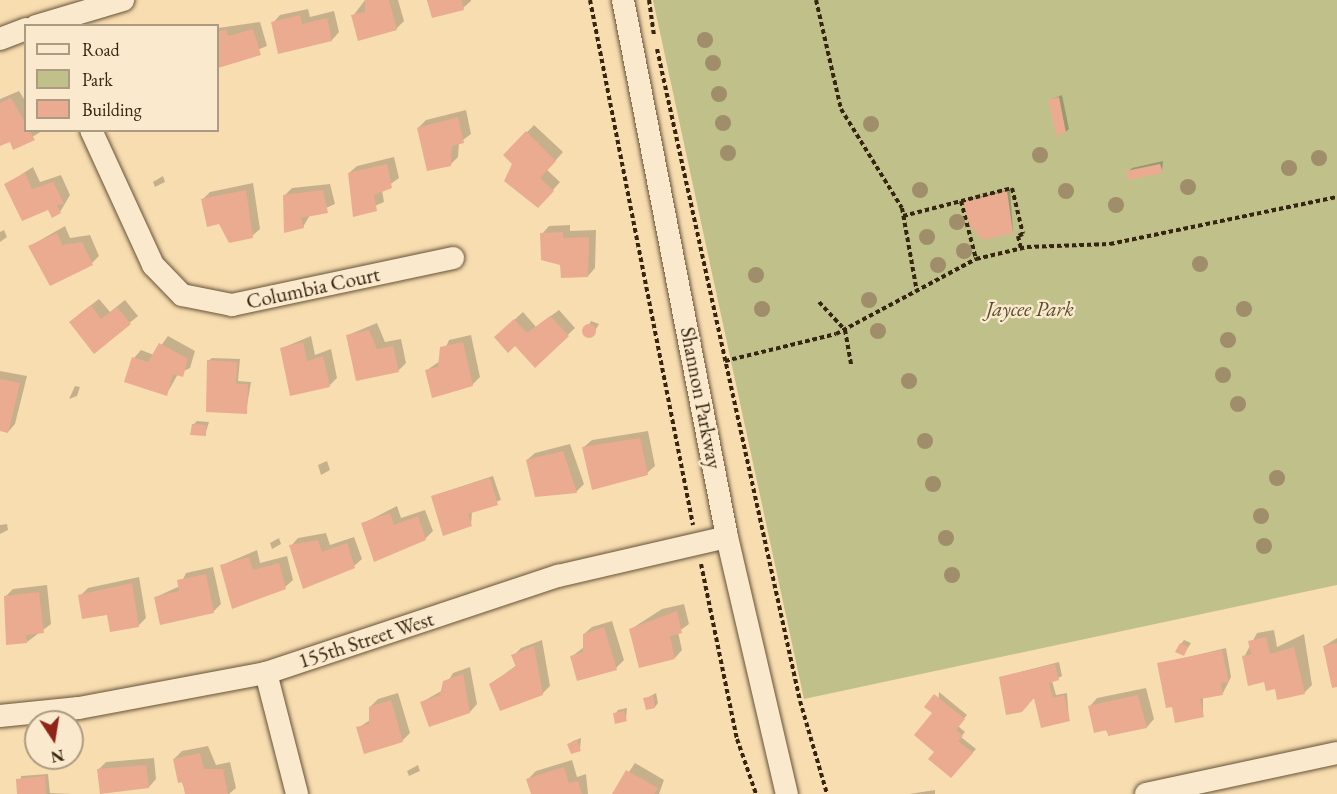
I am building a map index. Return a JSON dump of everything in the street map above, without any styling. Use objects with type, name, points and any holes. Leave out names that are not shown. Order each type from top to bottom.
[{"type":"street","points":[[50,23],[123,0]]},
{"type":"street","name":"Shannon Parkway","points":[[623,0],[727,537],[787,794]]},
{"type":"street","points":[[0,39],[24,30]]},
{"type":"street","name":"Columbia Court","points":[[92,132],[153,265],[182,295],[232,305],[453,258]]},
{"type":"street","name":"155th Street West","points":[[0,716],[79,708],[266,673],[558,576],[727,537]]},
{"type":"street","points":[[266,673],[297,794]]},
{"type":"street","points":[[1146,794],[1337,753]]},
{"type":"path","points":[[590,0],[737,739],[756,794]]},
{"type":"path","points":[[649,0],[724,361],[827,794]]},
{"type":"path","points":[[816,0],[841,109],[903,216],[917,292]]},
{"type":"path","points":[[903,216],[1012,188],[1023,234],[1018,236],[1021,249]]},
{"type":"path","points":[[724,361],[845,330],[976,259],[1021,249],[1110,244],[1337,197]]},
{"type":"path","points":[[961,201],[976,259]]},
{"type":"path","points":[[819,302],[845,330],[851,365]]},
{"type":"green space","name":"Jaycee Park","points":[[653,0],[1337,0],[1337,585],[804,699]]},
{"type":"building","points":[[365,0],[389,0],[397,30],[358,41],[351,15],[365,12]]},
{"type":"building","points":[[427,0],[462,0],[464,10],[432,18]]},
{"type":"building","points":[[300,15],[302,24],[327,18],[332,41],[278,54],[271,22]]},
{"type":"building","points":[[226,29],[228,36],[253,29],[261,55],[219,68],[219,32]]},
{"type":"building","points":[[1059,97],[1066,133],[1056,135],[1048,100]]},
{"type":"building","points":[[11,98],[24,121],[24,132],[30,132],[35,140],[13,150],[10,142],[0,146],[0,103]]},
{"type":"building","points":[[458,117],[464,143],[452,146],[451,166],[427,171],[417,128]]},
{"type":"building","points":[[526,131],[556,161],[540,178],[554,191],[538,208],[504,181],[512,164],[503,155]]},
{"type":"building","points":[[387,164],[392,188],[374,195],[377,211],[353,217],[348,173]]},
{"type":"building","points":[[1160,164],[1163,173],[1128,180],[1126,171]]},
{"type":"building","points":[[25,173],[32,189],[53,182],[64,204],[57,205],[61,213],[52,218],[48,210],[22,221],[4,184]]},
{"type":"building","points":[[246,190],[253,238],[229,243],[219,224],[207,227],[201,199]]},
{"type":"building","points":[[323,190],[328,213],[301,218],[304,228],[284,233],[283,195]]},
{"type":"building","points":[[1007,191],[1013,233],[983,240],[969,225],[963,202]]},
{"type":"building","points":[[563,232],[563,238],[589,237],[588,277],[561,278],[560,265],[541,260],[540,233]]},
{"type":"building","points":[[57,233],[62,245],[82,242],[93,265],[50,286],[28,246]]},
{"type":"building","points":[[91,305],[101,319],[117,307],[131,324],[94,354],[69,322]]},
{"type":"building","points":[[550,316],[569,336],[535,368],[515,346],[508,353],[494,337],[514,319],[527,333]]},
{"type":"building","points":[[586,324],[592,324],[596,331],[592,338],[586,338],[582,334],[582,328]]},
{"type":"building","points":[[369,330],[377,349],[393,346],[399,372],[356,381],[346,335]]},
{"type":"building","points":[[303,342],[307,361],[323,356],[330,387],[290,396],[280,348]]},
{"type":"building","points":[[463,342],[473,386],[432,398],[425,370],[438,367],[440,347]]},
{"type":"building","points":[[159,343],[188,359],[183,377],[173,374],[167,396],[124,382],[132,357],[148,362]]},
{"type":"building","points":[[207,360],[237,362],[236,384],[248,384],[247,414],[206,412]]},
{"type":"building","points":[[0,379],[20,383],[8,433],[0,431]]},
{"type":"building","points":[[192,424],[206,425],[206,436],[190,435]]},
{"type":"building","points":[[640,438],[648,475],[592,490],[582,447]]},
{"type":"building","points":[[563,451],[577,493],[535,497],[526,460]]},
{"type":"building","points":[[490,478],[498,505],[468,514],[472,526],[443,536],[431,496]]},
{"type":"building","points":[[390,513],[394,525],[418,516],[426,540],[374,562],[361,523]]},
{"type":"building","points":[[318,540],[322,552],[347,543],[355,568],[303,589],[289,545]]},
{"type":"building","points":[[249,557],[253,570],[279,563],[286,589],[232,609],[220,565]]},
{"type":"building","points":[[206,574],[214,613],[160,625],[154,597],[179,591],[177,580]]},
{"type":"building","points":[[132,583],[139,627],[110,632],[107,615],[82,619],[78,595]]},
{"type":"building","points":[[39,592],[44,633],[26,635],[27,643],[6,645],[4,596]]},
{"type":"building","points":[[677,611],[682,633],[670,636],[675,659],[639,668],[629,629]]},
{"type":"building","points":[[604,627],[617,670],[577,681],[570,656],[583,652],[583,634]]},
{"type":"building","points":[[1266,637],[1270,654],[1294,647],[1305,694],[1277,700],[1275,689],[1266,691],[1264,682],[1248,686],[1242,656],[1251,654],[1248,641]]},
{"type":"building","points":[[1180,643],[1188,647],[1184,656],[1175,652]]},
{"type":"building","points":[[1337,643],[1337,687],[1332,688],[1323,646]]},
{"type":"building","points":[[534,646],[543,695],[500,711],[489,684],[516,667],[511,655]]},
{"type":"building","points":[[1222,650],[1229,682],[1221,683],[1223,695],[1200,699],[1204,717],[1175,723],[1172,707],[1166,708],[1157,663]]},
{"type":"building","points":[[1055,664],[1059,680],[1049,683],[1053,698],[1064,695],[1070,721],[1041,728],[1034,698],[1022,712],[1006,715],[999,677]]},
{"type":"building","points":[[463,674],[470,713],[429,727],[420,702],[440,695],[443,681]]},
{"type":"building","points":[[934,694],[965,719],[956,730],[963,736],[958,741],[973,753],[951,778],[928,759],[934,752],[914,735],[932,713],[924,707]]},
{"type":"building","points":[[1138,695],[1147,728],[1108,736],[1107,730],[1094,733],[1088,706]]},
{"type":"building","points":[[653,696],[655,708],[646,710],[643,698]]},
{"type":"building","points":[[391,700],[403,742],[364,754],[356,727],[369,724],[369,707]]},
{"type":"building","points":[[624,711],[627,721],[615,724],[613,713]]},
{"type":"building","points":[[577,740],[581,751],[571,754],[567,744]]},
{"type":"building","points":[[200,753],[204,769],[223,769],[228,794],[185,794],[183,782],[178,783],[173,759]]},
{"type":"building","points":[[146,765],[149,788],[100,794],[97,769]]},
{"type":"building","points":[[564,767],[569,783],[578,781],[582,794],[531,794],[526,779]]},
{"type":"building","points":[[626,770],[658,788],[654,794],[612,794]]},
{"type":"building","points":[[45,776],[46,794],[17,794],[16,779]]}]
